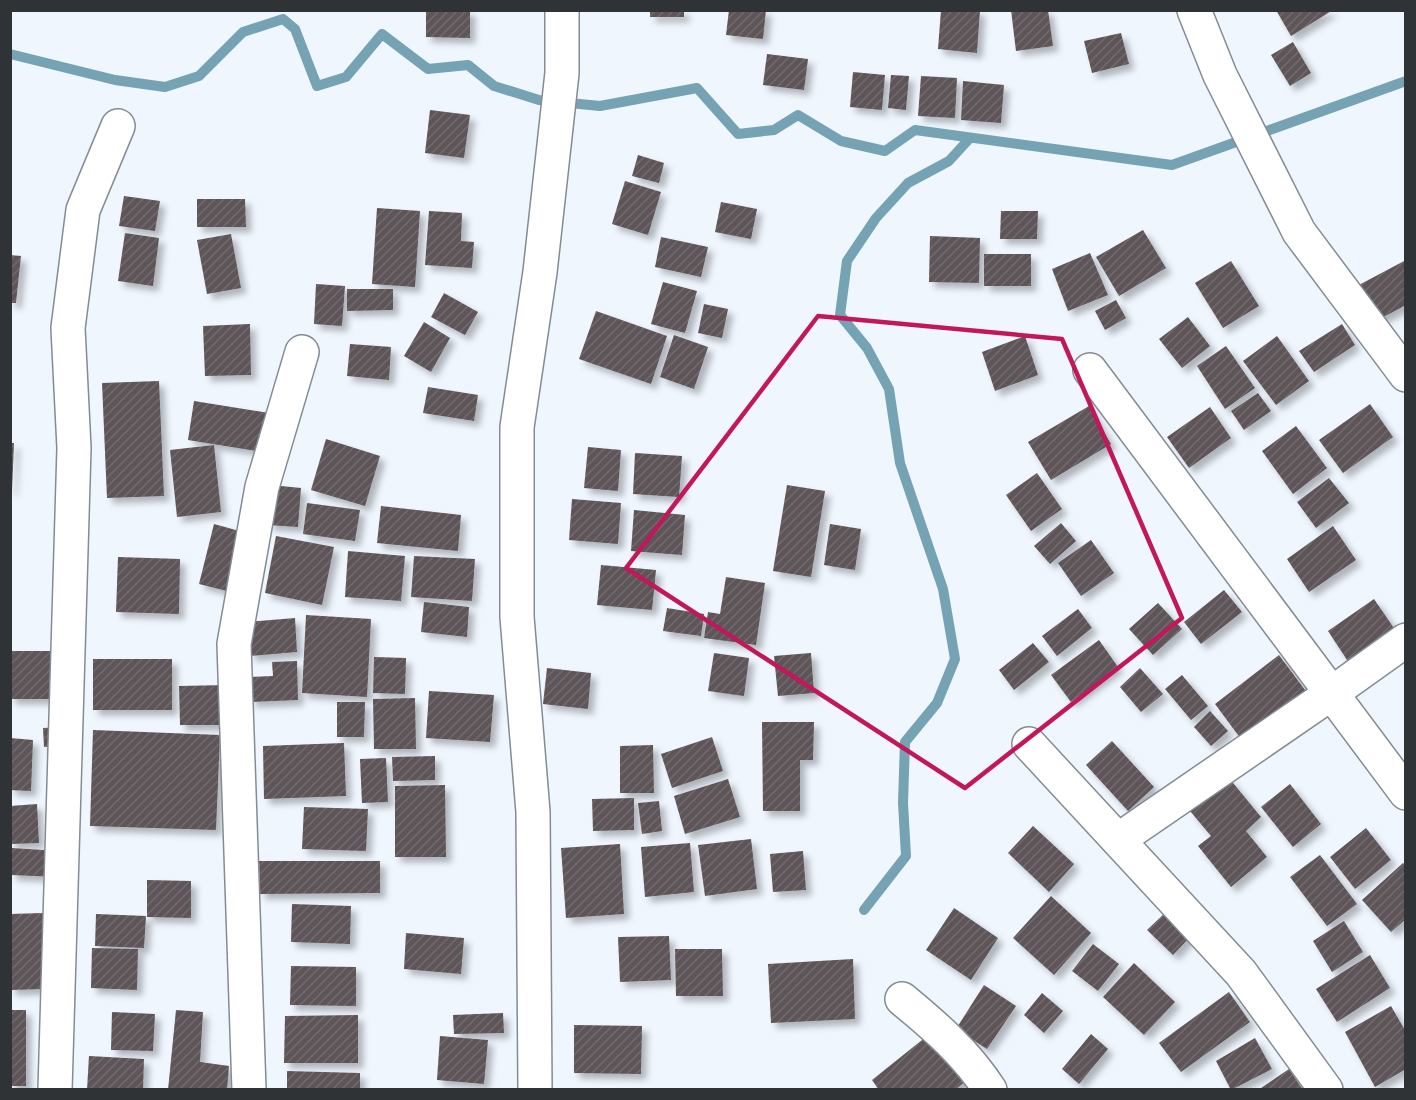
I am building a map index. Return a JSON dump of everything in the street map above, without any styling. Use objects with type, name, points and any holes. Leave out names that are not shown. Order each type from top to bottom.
[{"type":"street","points":[[535,1089],[533,812],[517,617],[517,427],[540,272],[556,130],[562,73],[562,10]]},
{"type":"street","points":[[1194,10],[1220,75],[1299,232],[1406,375]]},
{"type":"street","points":[[55,1089],[74,448],[68,328],[83,210],[118,126]]},
{"type":"street","points":[[249,1089],[234,644],[261,487],[303,352]]},
{"type":"street","points":[[1090,370],[1406,793]]},
{"type":"street","points":[[1118,840],[1406,640]]},
{"type":"street","points":[[1029,744],[1241,973],[1326,1089]]},
{"type":"street","points":[[902,999],[951,1040],[978,1071],[990,1089]]},
{"type":"highlighted area","points":[[818,316],[1062,339],[1182,618],[965,788],[626,568]]},
{"type":"building","points":[[426,10],[470,10],[470,38],[426,37]]},
{"type":"building","points":[[650,10],[684,10],[684,17],[650,17]]},
{"type":"building","points":[[729,10],[766,10],[763,39],[726,35]]},
{"type":"building","points":[[941,10],[980,10],[977,53],[938,49]]},
{"type":"building","points":[[1011,10],[1048,10],[1053,46],[1016,51]]},
{"type":"building","points":[[1276,10],[1333,10],[1291,36]]},
{"type":"building","points":[[1121,33],[1129,64],[1092,73],[1084,41]]},
{"type":"building","points":[[1293,42],[1311,73],[1290,86],[1271,55]]},
{"type":"building","points":[[767,54],[808,59],[804,90],[763,85]]},
{"type":"building","points":[[853,72],[885,75],[882,110],[850,107]]},
{"type":"building","points":[[891,75],[909,76],[906,110],[888,108]]},
{"type":"building","points":[[921,76],[957,78],[955,118],[918,116]]},
{"type":"building","points":[[963,81],[1004,85],[1001,123],[961,120]]},
{"type":"building","points":[[430,110],[470,115],[464,158],[425,153]]},
{"type":"building","points":[[638,155],[664,163],[659,183],[632,176]]},
{"type":"building","points":[[625,181],[661,192],[648,235],[612,224]]},
{"type":"building","points":[[124,196],[160,201],[155,231],[119,226]]},
{"type":"building","points":[[197,199],[245,199],[246,227],[197,227]]},
{"type":"building","points":[[721,202],[757,209],[751,239],[715,232]]},
{"type":"building","points":[[377,208],[420,211],[415,287],[372,284]]},
{"type":"building","points":[[429,211],[462,213],[461,241],[474,242],[472,268],[425,265]]},
{"type":"building","points":[[1001,211],[1038,211],[1037,239],[1000,239]]},
{"type":"building","points":[[1143,230],[1166,268],[1119,296],[1096,257]]},
{"type":"building","points":[[125,233],[159,238],[153,286],[118,281]]},
{"type":"building","points":[[231,234],[241,288],[207,294],[197,240]]},
{"type":"building","points":[[930,236],[980,238],[979,283],[929,282]]},
{"type":"building","points":[[661,237],[708,247],[701,277],[655,267]]},
{"type":"building","points":[[1090,253],[1108,295],[1068,311],[1052,269]]},
{"type":"building","points":[[984,254],[1031,254],[1031,286],[984,286]]},
{"type":"building","points":[[10,255],[21,256],[16,303],[10,303]]},
{"type":"building","points":[[1406,260],[1406,305],[1376,321],[1357,286]]},
{"type":"building","points":[[1231,261],[1259,306],[1223,328],[1195,283]]},
{"type":"building","points":[[663,282],[697,291],[685,333],[651,324]]},
{"type":"building","points":[[316,284],[345,286],[342,326],[314,324]]},
{"type":"building","points":[[347,289],[393,289],[393,310],[347,311]]},
{"type":"building","points":[[444,293],[478,312],[465,335],[431,317]]},
{"type":"building","points":[[1116,300],[1126,318],[1105,330],[1095,311]]},
{"type":"building","points":[[704,304],[728,309],[722,338],[698,333]]},
{"type":"building","points":[[596,311],[667,336],[651,384],[579,359]]},
{"type":"building","points":[[1188,317],[1210,346],[1182,368],[1159,339]]},
{"type":"building","points":[[424,322],[450,338],[431,372],[404,356]]},
{"type":"building","points":[[250,324],[251,375],[205,376],[203,326]]},
{"type":"building","points":[[1342,324],[1355,345],[1314,372],[1299,351]]},
{"type":"building","points":[[674,335],[708,347],[694,389],[660,377]]},
{"type":"building","points":[[1025,336],[1038,375],[995,391],[982,352]]},
{"type":"building","points":[[1277,336],[1309,381],[1276,405],[1243,361]]},
{"type":"building","points":[[350,344],[391,347],[389,380],[347,376]]},
{"type":"building","points":[[1226,346],[1255,388],[1225,409],[1197,366]]},
{"type":"building","points":[[159,381],[164,496],[107,498],[102,383]]},
{"type":"building","points":[[428,387],[478,395],[474,421],[423,413]]},
{"type":"building","points":[[1258,393],[1271,411],[1244,430],[1231,411]]},
{"type":"building","points":[[194,401],[269,413],[263,452],[188,440]]},
{"type":"building","points":[[1370,404],[1393,437],[1343,473],[1319,440]]},
{"type":"building","points":[[1089,406],[1111,444],[1051,480],[1028,442]]},
{"type":"building","points":[[1210,407],[1231,438],[1189,468],[1167,437]]},
{"type":"building","points":[[1296,426],[1327,468],[1293,494],[1262,451]]},
{"type":"building","points":[[326,439],[380,456],[365,506],[311,490]]},
{"type":"building","points":[[10,443],[14,443],[12,491],[10,491]]},
{"type":"building","points":[[214,445],[221,512],[177,517],[170,450]]},
{"type":"building","points":[[588,447],[621,450],[618,491],[584,488]]},
{"type":"building","points":[[635,453],[682,456],[679,497],[633,494]]},
{"type":"building","points":[[1037,473],[1062,509],[1031,531],[1006,495]]},
{"type":"building","points":[[1329,478],[1349,503],[1316,528],[1297,502]]},
{"type":"building","points":[[271,485],[301,488],[298,527],[268,525]]},
{"type":"building","points":[[787,485],[825,491],[811,577],[773,571]]},
{"type":"building","points":[[572,499],[621,503],[618,544],[569,540]]},
{"type":"building","points":[[307,503],[360,510],[355,541],[303,534]]},
{"type":"building","points":[[381,506],[461,515],[458,551],[377,543]]},
{"type":"building","points":[[634,510],[685,515],[682,555],[631,551]]},
{"type":"building","points":[[1061,523],[1076,541],[1050,564],[1034,546]]},
{"type":"building","points":[[214,524],[250,534],[235,593],[199,584]]},
{"type":"building","points":[[830,524],[861,529],[855,570],[824,565]]},
{"type":"building","points":[[1333,526],[1356,560],[1309,592],[1287,559]]},
{"type":"building","points":[[276,536],[334,547],[322,605],[265,593]]},
{"type":"building","points":[[1091,540],[1114,573],[1081,596],[1058,563]]},
{"type":"building","points":[[348,551],[405,556],[401,601],[345,597]]},
{"type":"building","points":[[414,556],[475,559],[472,601],[411,597]]},
{"type":"building","points":[[118,557],[180,559],[179,614],[116,612]]},
{"type":"building","points":[[601,565],[656,570],[652,610],[597,605]]},
{"type":"building","points":[[726,577],[765,583],[756,645],[704,638],[708,612],[720,614]]},
{"type":"building","points":[[1224,590],[1242,612],[1201,644],[1184,622]]},
{"type":"building","points":[[1374,599],[1398,634],[1351,666],[1328,631]]},
{"type":"building","points":[[424,602],[469,607],[467,637],[421,632]]},
{"type":"building","points":[[1158,603],[1182,629],[1153,655],[1129,629]]},
{"type":"building","points":[[667,608],[704,614],[701,636],[663,631]]},
{"type":"building","points":[[1078,609],[1092,628],[1057,656],[1042,636]]},
{"type":"building","points":[[306,615],[371,619],[367,697],[302,693]]},
{"type":"building","points":[[295,618],[297,652],[250,656],[247,622]]},
{"type":"building","points":[[1099,640],[1118,667],[1071,702],[1051,675]]},
{"type":"building","points":[[1033,643],[1049,662],[1014,690],[999,670]]},
{"type":"building","points":[[10,651],[61,651],[62,699],[10,699]]},
{"type":"building","points":[[714,653],[749,658],[744,696],[708,691]]},
{"type":"building","points":[[811,653],[814,693],[778,696],[774,656]]},
{"type":"building","points":[[1279,655],[1305,690],[1241,739],[1215,704]]},
{"type":"building","points":[[374,657],[406,658],[405,694],[373,693]]},
{"type":"building","points":[[93,659],[172,659],[172,710],[93,710]]},
{"type":"building","points":[[297,661],[298,700],[250,702],[250,677],[273,676],[272,662]]},
{"type":"building","points":[[547,668],[591,673],[588,709],[543,704]]},
{"type":"building","points":[[1140,668],[1163,694],[1141,712],[1120,687]]},
{"type":"building","points":[[1182,675],[1208,706],[1191,720],[1165,689]]},
{"type":"building","points":[[227,685],[228,725],[180,725],[179,686]]},
{"type":"building","points":[[429,691],[494,695],[490,742],[426,738]]},
{"type":"building","points":[[415,698],[416,749],[374,749],[373,699]]},
{"type":"building","points":[[337,702],[365,702],[364,737],[337,737]]},
{"type":"building","points":[[1210,711],[1228,731],[1211,746],[1194,727]]},
{"type":"building","points":[[762,722],[814,722],[813,760],[800,760],[800,811],[763,811]]},
{"type":"building","points":[[63,727],[64,746],[44,747],[43,728]]},
{"type":"building","points":[[93,730],[220,735],[216,830],[90,826]]},
{"type":"building","points":[[712,737],[723,771],[672,788],[661,754]]},
{"type":"building","points":[[10,738],[33,740],[31,791],[10,790]]},
{"type":"building","points":[[1112,741],[1154,787],[1128,811],[1086,765]]},
{"type":"building","points":[[344,743],[346,796],[264,799],[263,746]]},
{"type":"building","points":[[653,745],[654,793],[620,793],[620,746]]},
{"type":"building","points":[[435,756],[435,780],[393,781],[392,757]]},
{"type":"building","points":[[386,758],[388,802],[362,803],[360,759]]},
{"type":"building","points":[[1229,778],[1261,817],[1246,831],[1267,857],[1231,887],[1198,846],[1211,836],[1190,811]]},
{"type":"building","points":[[728,779],[740,817],[685,834],[674,796]]},
{"type":"building","points":[[1290,784],[1321,824],[1293,847],[1261,807]]},
{"type":"building","points":[[445,785],[446,857],[395,857],[395,786]]},
{"type":"building","points":[[634,798],[634,830],[593,831],[592,799]]},
{"type":"building","points":[[659,801],[662,831],[642,834],[638,803]]},
{"type":"building","points":[[37,804],[39,843],[10,844],[10,806]]},
{"type":"building","points":[[304,807],[368,809],[366,851],[302,849]]},
{"type":"building","points":[[1033,826],[1074,864],[1049,892],[1008,853]]},
{"type":"building","points":[[1366,828],[1391,860],[1355,889],[1330,857]]},
{"type":"building","points":[[751,839],[757,889],[705,896],[698,845]]},
{"type":"building","points":[[690,843],[694,892],[645,897],[641,847]]},
{"type":"building","points":[[620,844],[624,914],[566,918],[561,848]]},
{"type":"building","points":[[12,848],[59,851],[58,877],[11,875]]},
{"type":"building","points":[[803,851],[806,890],[773,892],[770,854]]},
{"type":"building","points":[[1320,855],[1357,904],[1327,926],[1290,877]]},
{"type":"building","points":[[259,861],[380,861],[380,893],[260,894]]},
{"type":"building","points":[[1403,863],[1406,866],[1406,919],[1391,932],[1362,900]]},
{"type":"building","points":[[147,880],[191,881],[191,918],[147,917]]},
{"type":"building","points":[[1051,896],[1091,933],[1054,975],[1013,938]]},
{"type":"building","points":[[292,904],[351,906],[350,944],[291,942]]},
{"type":"building","points":[[954,908],[998,938],[971,980],[926,950]]},
{"type":"building","points":[[1166,912],[1190,937],[1173,955],[1147,930]]},
{"type":"building","points":[[43,913],[44,989],[10,990],[10,914]]},
{"type":"building","points":[[96,914],[146,916],[144,948],[95,946]]},
{"type":"building","points":[[1344,921],[1363,952],[1332,972],[1313,941]]},
{"type":"building","points":[[406,933],[464,938],[461,974],[404,969]]},
{"type":"building","points":[[669,936],[671,980],[620,982],[618,937]]},
{"type":"building","points":[[1093,944],[1119,964],[1098,991],[1072,971]]},
{"type":"building","points":[[92,948],[138,949],[137,990],[91,988]]},
{"type":"building","points":[[675,949],[722,949],[723,996],[676,996]]},
{"type":"building","points":[[1370,955],[1390,988],[1337,1022],[1316,989]]},
{"type":"building","points":[[853,959],[855,1019],[771,1023],[768,964]]},
{"type":"building","points":[[1134,963],[1175,1002],[1144,1035],[1103,997]]},
{"type":"building","points":[[291,966],[356,967],[356,1006],[290,1005]]},
{"type":"building","points":[[984,985],[1016,1006],[987,1049],[956,1029]]},
{"type":"building","points":[[1229,992],[1250,1022],[1181,1072],[1159,1043]]},
{"type":"building","points":[[1042,993],[1063,1011],[1044,1033],[1024,1015]]},
{"type":"building","points":[[1391,1006],[1406,1032],[1406,1069],[1375,1087],[1345,1032]]},
{"type":"building","points":[[10,1010],[26,1010],[26,1086],[10,1086]]},
{"type":"building","points":[[176,1010],[203,1012],[200,1062],[229,1066],[227,1090],[168,1090]]},
{"type":"building","points":[[112,1012],[155,1014],[153,1051],[111,1050]]},
{"type":"building","points":[[503,1013],[504,1033],[454,1034],[453,1015]]},
{"type":"building","points":[[358,1015],[358,1063],[284,1063],[285,1016]]},
{"type":"building","points":[[574,1025],[642,1026],[641,1074],[574,1073]]},
{"type":"building","points":[[937,1028],[974,1074],[955,1090],[879,1090],[872,1080]]},
{"type":"building","points":[[1091,1034],[1108,1049],[1079,1084],[1062,1069]]},
{"type":"building","points":[[440,1036],[488,1040],[484,1084],[437,1080]]},
{"type":"building","points":[[1255,1038],[1272,1069],[1231,1090],[1216,1061]]},
{"type":"building","points":[[89,1056],[144,1059],[143,1090],[87,1090]]},
{"type":"building","points":[[1289,1069],[1303,1090],[1258,1090]]},
{"type":"building","points":[[287,1071],[360,1073],[360,1090],[287,1090]]},
{"type":"waterway","points":[[10,54],[115,80],[165,87],[199,76],[243,32],[283,19],[295,29],[317,86],[346,77],[382,34],[428,69],[468,65],[494,86],[539,100],[600,106],[697,88],[738,134],[774,130],[798,115],[841,141],[885,151],[915,130],[1172,165],[1406,81]]},
{"type":"waterway","points":[[864,910],[906,856],[903,803],[905,742],[937,703],[955,659],[943,589],[900,463],[889,389],[867,348],[840,315],[847,261],[876,218],[908,183],[949,161],[970,138]]}]
